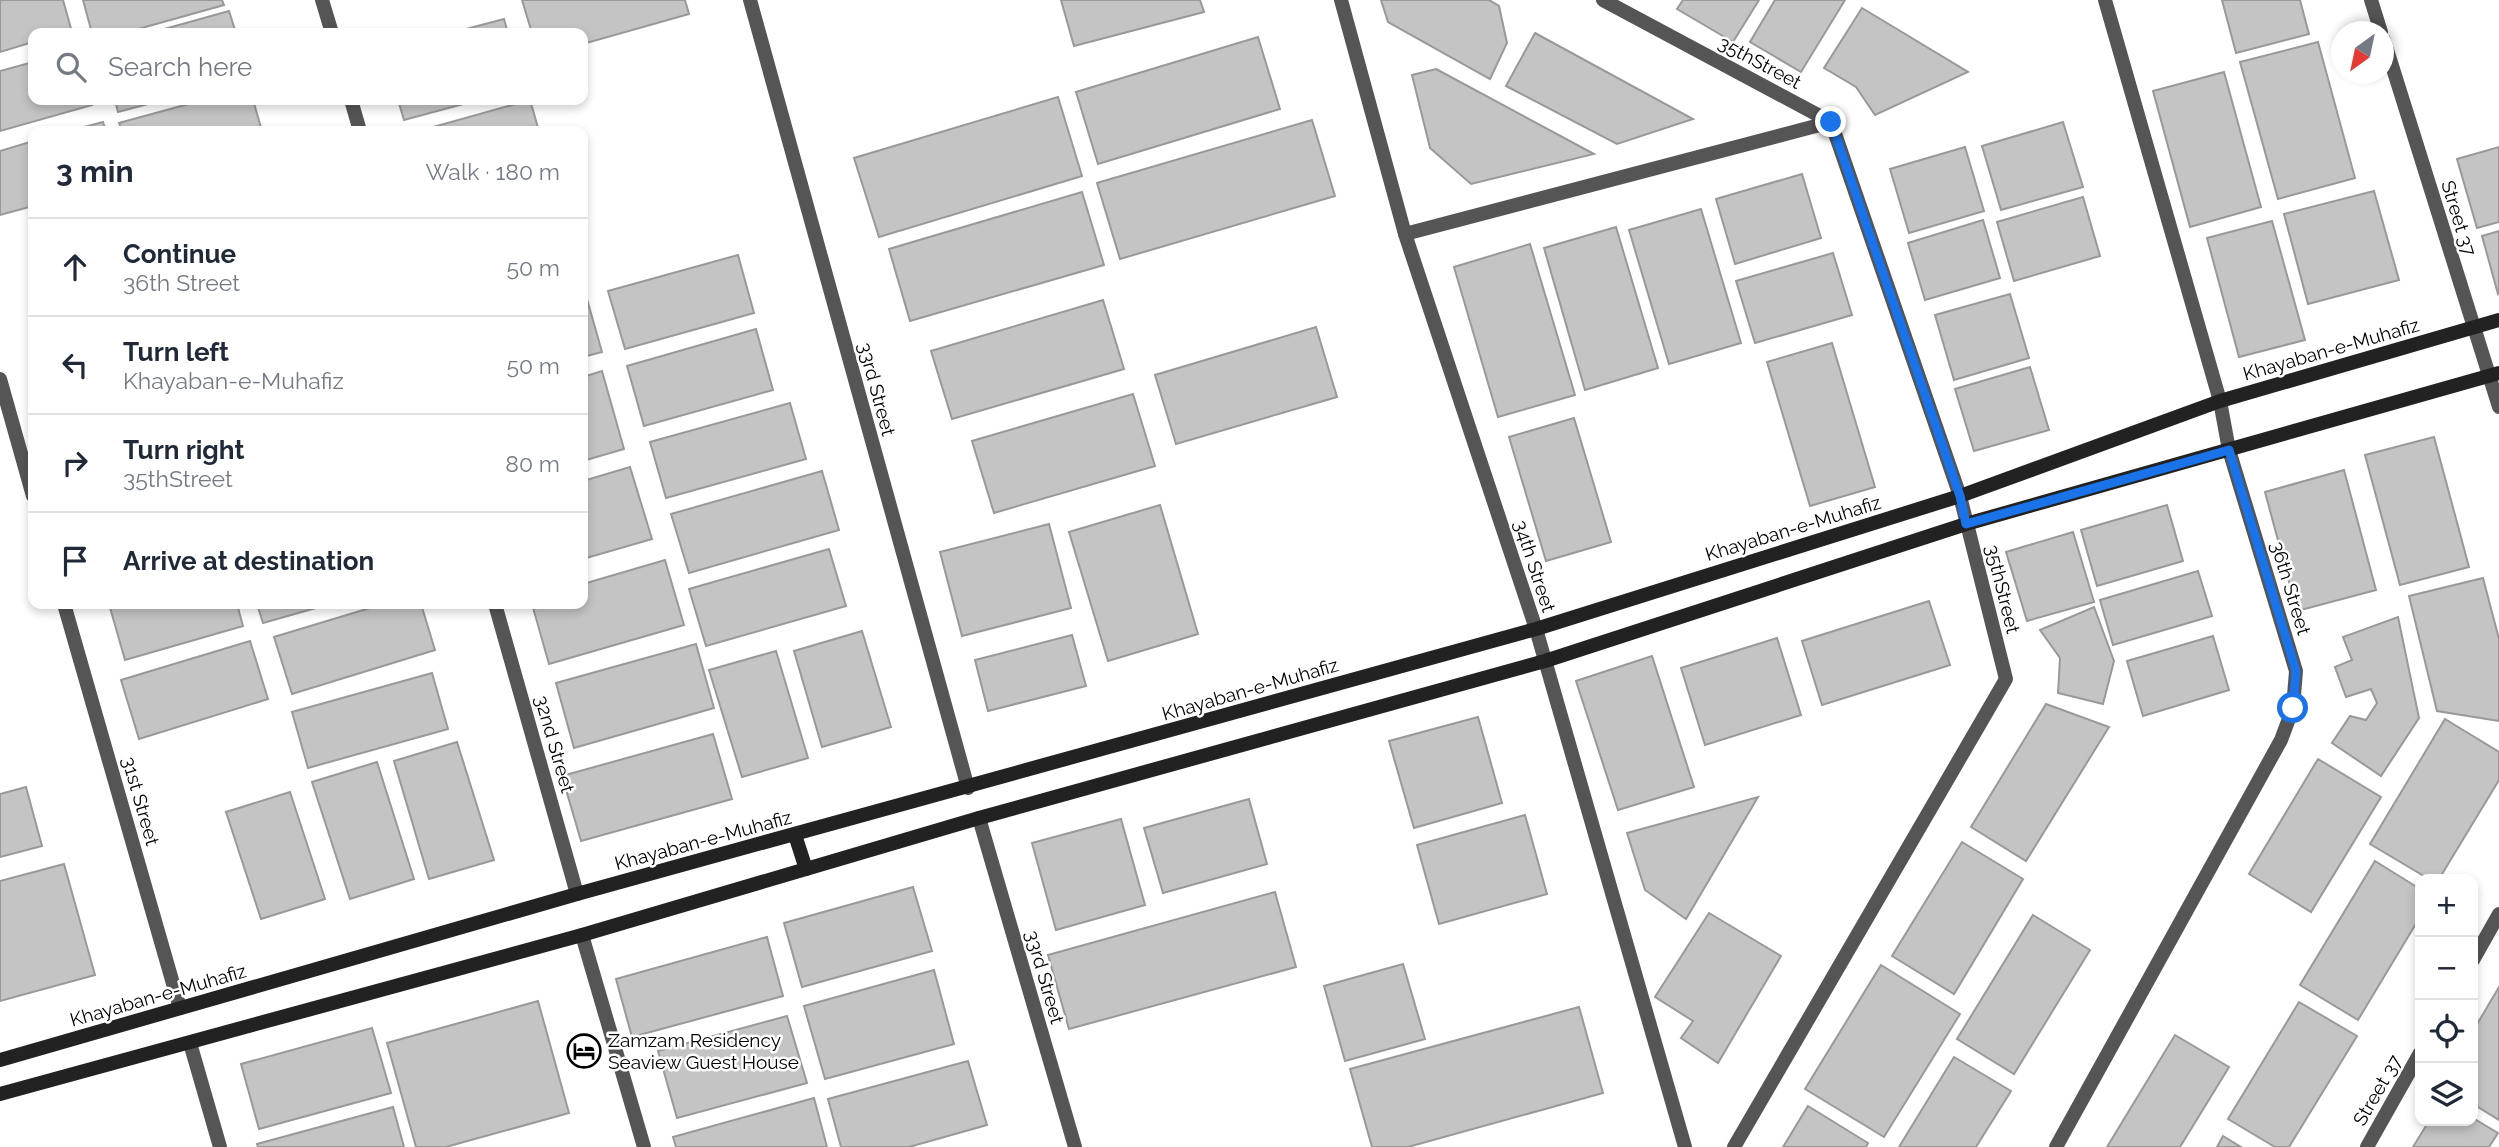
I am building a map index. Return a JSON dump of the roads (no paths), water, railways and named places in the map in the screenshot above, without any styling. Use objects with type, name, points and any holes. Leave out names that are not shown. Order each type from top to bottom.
[{"type":"street","points":[[323,0],[331,28]]},
{"type":"street","name":"33rd Street","points":[[750,0],[968,788]]},
{"type":"street","name":"34th Street","points":[[1341,0],[1405,234],[1536,629],[1685,1147]]},
{"type":"street","name":"35thStreet","points":[[1603,0],[1831,122],[1960,496],[2006,679],[1734,1147]]},
{"type":"street","name":"36th Street","points":[[2056,1147],[2281,740],[2293,708],[2296,671],[2229,450],[2220,401],[2105,0]]},
{"type":"street","points":[[2371,0],[2378,21]]},
{"type":"street","name":"Street 37","points":[[2394,72],[2473,328],[2494,375],[2499,407]]},
{"type":"street","points":[[352,105],[359,126]]},
{"type":"street","points":[[1405,234],[1831,122]]},
{"type":"street","name":"Khayaban-e-Muhafiz","points":[[0,1060],[578,894],[1536,629],[1960,496],[2220,401],[2499,320]]},
{"type":"street","points":[[0,1094],[582,935],[979,818],[1545,661],[1966,524],[2494,375]]},
{"type":"street","points":[[0,379],[28,478]]},
{"type":"street","name":"31st Street","points":[[65,609],[180,1009]]},
{"type":"street","name":"32nd Street","points":[[496,609],[578,894]]},
{"type":"street","name":"33rd Street","points":[[979,818],[1075,1147]]},
{"type":"street","points":[[795,835],[806,869]]},
{"type":"street","points":[[2478,951],[2499,914]]},
{"type":"street","points":[[582,935],[644,1147]]},
{"type":"street","points":[[190,1043],[220,1147]]},
{"type":"street","name":"Street 37","points":[[2367,1147],[2415,1062]]},
{"type":"place","name":"Zamzam Residency Seaview Guest House","points":[[584,1051]]}]
